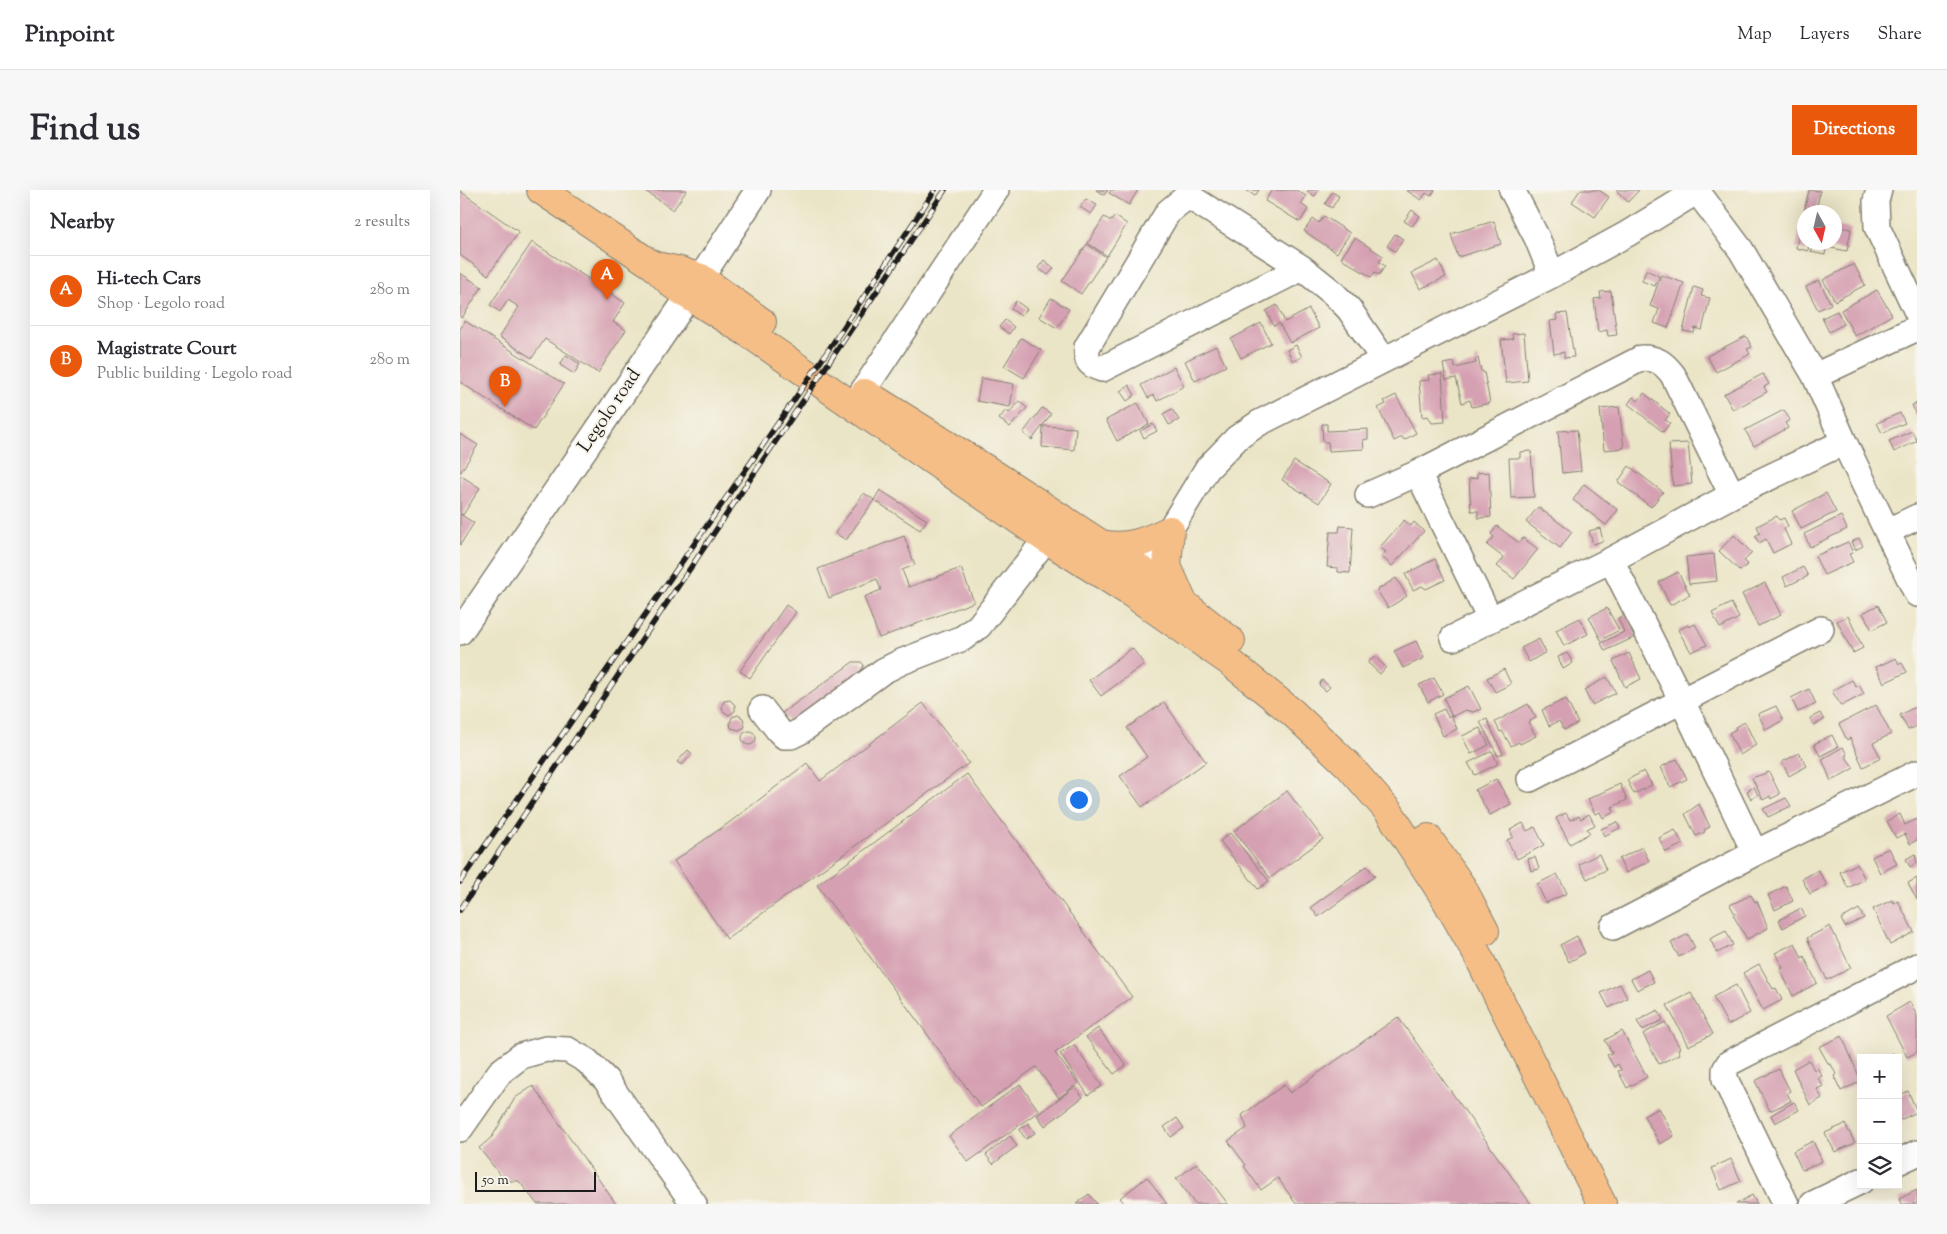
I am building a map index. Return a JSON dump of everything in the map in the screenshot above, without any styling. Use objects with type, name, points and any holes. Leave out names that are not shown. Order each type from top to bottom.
[{"type":"main road","points":[[541,190],[654,266],[680,270],[695,287],[748,333],[1046,539],[1184,605],[1271,671],[1313,707],[1352,744],[1401,800],[1454,892],[1622,1204]]},
{"type":"main road","points":[[695,287],[863,391],[1102,544],[1136,581],[1230,662],[1293,713],[1348,765],[1454,892],[1477,954],[1602,1204]]},
{"type":"main road","points":[[1102,544],[1129,546],[1141,543],[1170,530],[1167,566],[1184,605]]},
{"type":"street","name":"Legolo road","points":[[460,632],[695,287],[758,190]]},
{"type":"street","points":[[863,391],[996,190]]},
{"type":"street","points":[[1513,190],[1537,238],[1552,275]]},
{"type":"street","points":[[1879,190],[1876,201],[1878,227],[1917,312]]},
{"type":"street","points":[[1136,581],[1170,530],[1207,468],[1237,438],[1259,423],[1552,275],[1627,234],[1698,191],[1741,250],[1815,376],[1844,442],[1917,594]]},
{"type":"street","points":[[1302,268],[1102,369],[1092,366],[1086,359],[1087,347],[1168,212],[1186,198],[1193,198],[1302,268],[1349,309],[1384,360]]},
{"type":"street","points":[[1815,376],[1917,328]]},
{"type":"street","points":[[1368,495],[1418,473],[1642,358],[1653,358],[1663,363],[1673,375],[1732,495]]},
{"type":"street","points":[[1453,638],[1611,560],[1732,495],[1844,442]]},
{"type":"street","points":[[1418,473],[1490,619]]},
{"type":"street","points":[[1888,531],[1917,517]]},
{"type":"street","points":[[762,709],[778,731],[784,736],[791,736],[801,731],[883,671],[963,638],[980,626],[1046,539]]},
{"type":"street","points":[[1611,560],[1682,701],[1755,853]]},
{"type":"street","points":[[1530,779],[1821,629]]},
{"type":"street","points":[[1613,927],[1755,853],[1917,773]]},
{"type":"street","points":[[1786,1204],[1725,1079],[1725,1070],[1729,1063],[1917,966]]},
{"type":"street","points":[[460,1129],[500,1072],[521,1056],[546,1049],[568,1050],[587,1061],[606,1080],[694,1204]]},
{"type":"street","points":[[1902,1160],[1917,1153]]},
{"type":"street","points":[[1813,1204],[1857,1182]]},
{"type":"building","points":[[644,190],[687,190],[673,210]]},
{"type":"building","points":[[1096,190],[1108,190],[1104,195]]},
{"type":"building","points":[[1111,190],[1138,190],[1129,205],[1109,193]]},
{"type":"building","points":[[1246,190],[1259,190],[1255,196]]},
{"type":"building","points":[[1272,190],[1296,190],[1306,196],[1301,204],[1308,209],[1300,222],[1265,201]]},
{"type":"building","points":[[1309,190],[1319,190],[1315,196],[1307,192]]},
{"type":"building","points":[[1406,190],[1435,190],[1431,196],[1426,193],[1421,200]]},
{"type":"building","points":[[1580,190],[1599,190],[1609,197],[1595,217],[1572,202]]},
{"type":"building","points":[[1616,190],[1639,190],[1628,202]]},
{"type":"building","points":[[1809,190],[1820,191],[1817,205],[1806,205]]},
{"type":"building","points":[[460,191],[519,232],[488,275],[460,255]]},
{"type":"building","points":[[1332,192],[1339,196],[1332,208],[1325,204]]},
{"type":"building","points":[[1086,199],[1097,205],[1091,214],[1080,207]]},
{"type":"building","points":[[1412,210],[1420,216],[1412,226],[1404,221]]},
{"type":"building","points":[[1115,216],[1127,224],[1107,256],[1088,243],[1104,217],[1111,221]]},
{"type":"building","points":[[1324,216],[1350,233],[1337,253],[1304,231],[1313,219],[1319,223]]},
{"type":"building","points":[[1494,221],[1501,244],[1458,257],[1451,234]]},
{"type":"building","points":[[1842,227],[1851,229],[1847,251],[1842,250]]},
{"type":"building","points":[[1395,234],[1403,239],[1395,251],[1387,246]]},
{"type":"building","points":[[1355,238],[1383,256],[1379,262],[1385,266],[1379,275],[1375,272],[1371,277],[1341,258]]},
{"type":"building","points":[[532,242],[592,281],[599,271],[610,279],[604,289],[625,303],[613,322],[626,330],[598,373],[545,339],[532,358],[499,337],[519,307],[508,300],[500,312],[490,305]]},
{"type":"building","points":[[1087,244],[1106,257],[1081,294],[1062,281]]},
{"type":"building","points":[[1811,250],[1826,250],[1825,255],[1811,252]]},
{"type":"building","points":[[1044,260],[1054,268],[1048,275],[1038,268]]},
{"type":"building","points":[[1438,260],[1446,277],[1420,289],[1412,273]]},
{"type":"building","points":[[1854,264],[1865,285],[1835,301],[1823,280]]},
{"type":"building","points":[[1646,270],[1659,276],[1655,286],[1642,281]]},
{"type":"building","points":[[460,273],[482,287],[462,318],[460,317]]},
{"type":"building","points":[[1661,275],[1684,283],[1668,328],[1654,323],[1659,309],[1650,306]]},
{"type":"building","points":[[1819,280],[1831,304],[1818,310],[1806,287]]},
{"type":"building","points":[[1694,287],[1703,290],[1701,296],[1710,298],[1702,330],[1695,328],[1694,333],[1683,331]]},
{"type":"building","points":[[1877,290],[1892,315],[1855,336],[1841,310]]},
{"type":"building","points":[[1611,291],[1617,335],[1608,336],[1607,330],[1598,332],[1594,299],[1601,298],[1600,292]]},
{"type":"building","points":[[1051,298],[1069,309],[1057,328],[1039,317]]},
{"type":"building","points":[[1016,301],[1027,309],[1021,316],[1011,309]]},
{"type":"building","points":[[1277,305],[1285,322],[1309,309],[1319,328],[1290,343],[1279,323],[1274,326],[1266,311]]},
{"type":"building","points":[[1837,311],[1844,324],[1829,332],[1822,318]]},
{"type":"building","points":[[1567,313],[1574,357],[1564,358],[1564,352],[1554,354],[1550,321],[1557,320],[1556,314]]},
{"type":"building","points":[[1005,320],[1014,327],[1009,334],[999,327]]},
{"type":"building","points":[[465,321],[564,384],[534,430],[460,382],[460,329]]},
{"type":"building","points":[[1261,323],[1271,343],[1241,358],[1231,339]]},
{"type":"building","points":[[1524,333],[1528,381],[1506,383],[1501,340],[1513,339],[1512,334]]},
{"type":"building","points":[[1746,336],[1752,347],[1747,349],[1750,354],[1716,372],[1707,356]]},
{"type":"building","points":[[1021,338],[1041,350],[1024,378],[1004,366]]},
{"type":"building","points":[[1296,345],[1302,357],[1293,361],[1287,350]]},
{"type":"building","points":[[1216,346],[1226,366],[1195,381],[1185,361]]},
{"type":"building","points":[[566,355],[580,364],[574,374],[560,365]]},
{"type":"building","points":[[1478,358],[1481,371],[1484,372],[1490,403],[1472,407],[1470,400],[1462,403],[1456,378],[1446,380],[1443,364],[1454,362],[1455,368],[1476,363],[1475,359]]},
{"type":"building","points":[[1174,367],[1184,386],[1157,401],[1154,395],[1148,398],[1141,385]]},
{"type":"building","points":[[1442,374],[1445,422],[1432,423],[1428,416],[1422,417],[1419,381],[1429,380],[1428,375]]},
{"type":"building","points":[[1763,374],[1769,384],[1764,387],[1767,392],[1733,410],[1724,394]]},
{"type":"building","points":[[981,378],[1014,384],[1010,407],[977,401]]},
{"type":"building","points":[[1129,385],[1135,395],[1127,401],[1120,391]]},
{"type":"building","points":[[1644,393],[1670,414],[1665,420],[1670,423],[1663,432],[1628,404],[1633,397],[1638,401]]},
{"type":"building","points":[[1396,395],[1416,433],[1404,440],[1402,437],[1394,441],[1378,408],[1386,404],[1384,401]]},
{"type":"building","points":[[1019,401],[1027,408],[1010,427],[999,419],[1006,410],[1009,413]]},
{"type":"building","points":[[1138,403],[1149,424],[1117,441],[1106,420]]},
{"type":"building","points":[[1917,403],[1917,417],[1912,405]]},
{"type":"building","points":[[1619,407],[1624,448],[1604,450],[1600,409]]},
{"type":"building","points":[[1042,408],[1051,414],[1032,440],[1023,433]]},
{"type":"building","points":[[1172,409],[1179,420],[1169,425],[1163,414]]},
{"type":"building","points":[[1784,410],[1790,420],[1785,423],[1788,428],[1754,446],[1745,430]]},
{"type":"building","points":[[1900,413],[1905,423],[1882,433],[1877,423]]},
{"type":"building","points":[[1153,424],[1157,431],[1144,438],[1140,431]]},
{"type":"building","points":[[1322,424],[1327,424],[1327,431],[1368,429],[1368,439],[1363,440],[1364,449],[1329,451],[1328,442],[1323,442]]},
{"type":"building","points":[[1043,426],[1076,428],[1074,450],[1042,447]]},
{"type":"building","points":[[1577,430],[1581,471],[1562,473],[1558,431]]},
{"type":"building","points":[[1912,431],[1917,441],[1894,452],[1889,441]]},
{"type":"building","points":[[460,434],[478,445],[460,473]]},
{"type":"building","points":[[1688,443],[1692,484],[1673,486],[1669,444]]},
{"type":"building","points":[[1531,451],[1534,497],[1511,498],[1509,458],[1520,458],[1520,452]]},
{"type":"building","points":[[1294,461],[1331,484],[1319,503],[1282,480]]},
{"type":"building","points":[[1629,466],[1663,492],[1651,507],[1618,482]]},
{"type":"building","points":[[1489,472],[1491,517],[1478,518],[1478,511],[1471,511],[1469,479],[1477,478],[1477,473]]},
{"type":"building","points":[[460,475],[480,488],[463,515],[460,513]]},
{"type":"building","points":[[1584,484],[1618,510],[1606,525],[1573,500]]},
{"type":"building","points":[[880,490],[927,520],[920,530],[874,500]]},
{"type":"building","points":[[864,493],[874,500],[846,540],[835,533]]},
{"type":"building","points":[[1826,493],[1836,512],[1801,529],[1792,511]]},
{"type":"building","points":[[1538,507],[1572,532],[1560,548],[1526,522]]},
{"type":"building","points":[[460,514],[474,523],[460,545]]},
{"type":"building","points":[[1777,516],[1779,520],[1784,518],[1788,526],[1784,529],[1791,544],[1773,553],[1766,539],[1759,543],[1755,536],[1760,533],[1757,526]]},
{"type":"building","points":[[1841,516],[1847,529],[1810,547],[1804,534]]},
{"type":"building","points":[[1404,520],[1411,526],[1414,522],[1424,531],[1392,566],[1381,556],[1386,552],[1380,547]]},
{"type":"building","points":[[1340,526],[1353,527],[1350,573],[1338,572],[1338,568],[1327,567],[1330,532],[1339,532]]},
{"type":"building","points":[[1497,526],[1519,543],[1523,538],[1538,549],[1514,579],[1497,566],[1504,558],[1487,545],[1494,537],[1491,534]]},
{"type":"building","points":[[1600,528],[1603,541],[1593,544],[1589,531]]},
{"type":"building","points":[[1734,535],[1752,553],[1744,561],[1748,564],[1740,571],[1719,551]]},
{"type":"building","points":[[904,536],[915,565],[902,570],[909,587],[961,568],[974,602],[879,638],[864,597],[881,590],[877,579],[829,598],[818,569]]},
{"type":"building","points":[[1859,538],[1863,546],[1855,550],[1851,542]]},
{"type":"building","points":[[1848,542],[1853,553],[1849,554],[1853,562],[1824,575],[1815,556]]},
{"type":"building","points":[[1714,554],[1717,581],[1689,584],[1686,557]]},
{"type":"building","points":[[1435,559],[1445,580],[1426,589],[1422,586],[1413,590],[1405,574]]},
{"type":"building","points":[[1803,567],[1808,576],[1787,586],[1783,577]]},
{"type":"building","points":[[1678,572],[1690,595],[1670,605],[1659,582]]},
{"type":"building","points":[[1396,578],[1407,596],[1388,608],[1377,590]]},
{"type":"building","points":[[1765,583],[1781,615],[1758,626],[1742,594]]},
{"type":"building","points":[[1731,603],[1739,618],[1720,628],[1712,613]]},
{"type":"building","points":[[786,605],[796,612],[750,678],[740,671]]},
{"type":"building","points":[[1878,605],[1887,622],[1872,630],[1863,613]]},
{"type":"building","points":[[1607,608],[1619,630],[1601,640],[1589,617]]},
{"type":"building","points":[[1627,614],[1637,636],[1605,651],[1601,643],[1624,632],[1618,618]]},
{"type":"building","points":[[1848,616],[1863,648],[1853,653],[1837,621]]},
{"type":"building","points":[[1580,618],[1588,634],[1564,646],[1556,630]]},
{"type":"building","points":[[1695,624],[1707,645],[1691,652],[1678,630]]},
{"type":"building","points":[[1539,639],[1546,652],[1529,662],[1521,648]]},
{"type":"building","points":[[1416,641],[1424,658],[1403,668],[1394,651]]},
{"type":"building","points":[[1132,648],[1144,664],[1101,696],[1089,680]]},
{"type":"building","points":[[1567,653],[1573,663],[1563,669],[1558,657]]},
{"type":"building","points":[[1629,653],[1641,679],[1625,687],[1613,661]]},
{"type":"building","points":[[1374,656],[1386,667],[1380,674],[1368,663]]},
{"type":"building","points":[[1896,658],[1899,664],[1902,663],[1907,672],[1884,683],[1876,667]]},
{"type":"building","points":[[853,662],[861,662],[864,665],[860,673],[790,723],[782,713]]},
{"type":"building","points":[[1504,669],[1511,684],[1495,692],[1487,678]]},
{"type":"building","points":[[1607,677],[1616,693],[1592,705],[1584,690]]},
{"type":"building","points":[[1434,678],[1443,694],[1428,702],[1419,685]]},
{"type":"building","points":[[1322,680],[1330,687],[1326,691],[1319,685]]},
{"type":"building","points":[[1852,680],[1856,687],[1859,685],[1864,694],[1841,706],[1832,691]]},
{"type":"building","points":[[1469,686],[1481,709],[1473,712],[1465,710],[1453,716],[1444,698]]},
{"type":"building","points":[[1809,689],[1816,704],[1798,712],[1791,698]]},
{"type":"building","points":[[1566,699],[1578,723],[1564,730],[1559,721],[1549,726],[1542,710]]},
{"type":"building","points":[[730,700],[735,705],[735,711],[729,715],[723,711],[722,706],[724,701]]},
{"type":"building","points":[[1164,702],[1206,762],[1142,807],[1120,776],[1147,757],[1127,728]]},
{"type":"building","points":[[923,703],[969,763],[727,939],[674,861],[730,822],[807,763],[820,781]]},
{"type":"building","points":[[1528,704],[1536,718],[1528,722],[1536,736],[1511,746],[1495,722]]},
{"type":"building","points":[[1876,705],[1891,734],[1873,743],[1881,758],[1863,767],[1850,738],[1847,740],[1839,724]]},
{"type":"building","points":[[1776,706],[1783,720],[1766,730],[1758,714]]},
{"type":"building","points":[[1917,706],[1917,726],[1908,730],[1900,715]]},
{"type":"building","points":[[1444,709],[1448,717],[1451,715],[1457,729],[1443,736],[1433,714]]},
{"type":"building","points":[[1820,713],[1824,720],[1814,725],[1810,718]]},
{"type":"building","points":[[738,715],[743,718],[745,727],[739,730],[731,728],[730,723],[732,717]]},
{"type":"building","points":[[1487,719],[1503,754],[1498,756],[1480,722]]},
{"type":"building","points":[[1745,722],[1756,745],[1740,755],[1729,733],[1736,729],[1735,727]]},
{"type":"building","points":[[1480,728],[1489,745],[1471,754],[1462,736]]},
{"type":"building","points":[[749,731],[754,733],[756,738],[754,743],[749,745],[744,743],[742,738],[744,733]]},
{"type":"building","points":[[1832,735],[1838,747],[1820,756],[1814,744]]},
{"type":"building","points":[[1843,747],[1847,755],[1845,756],[1854,768],[1831,781],[1822,759]]},
{"type":"building","points":[[688,750],[692,754],[682,765],[677,762]]},
{"type":"building","points":[[1492,751],[1498,764],[1475,775],[1468,763]]},
{"type":"building","points":[[1799,753],[1807,766],[1789,776],[1782,762]]},
{"type":"building","points":[[1677,759],[1687,779],[1670,787],[1661,767]]},
{"type":"building","points":[[1644,771],[1652,785],[1634,794],[1627,780]]},
{"type":"building","points":[[1769,772],[1780,794],[1771,799],[1770,796],[1763,800],[1752,778]]},
{"type":"building","points":[[967,774],[1132,997],[1055,1053],[1078,1083],[1059,1098],[1036,1067],[981,1107],[817,885]]},
{"type":"building","points":[[1496,779],[1511,804],[1490,815],[1475,790]]},
{"type":"building","points":[[1620,784],[1627,800],[1612,807],[1614,812],[1603,818],[1600,812],[1595,814],[1588,799]]},
{"type":"building","points":[[1754,787],[1758,795],[1751,799],[1747,791]]},
{"type":"building","points":[[1287,791],[1323,839],[1270,878],[1234,831]]},
{"type":"building","points":[[1786,798],[1791,806],[1768,817],[1763,809]]},
{"type":"building","points":[[1699,804],[1710,827],[1704,830],[1705,832],[1696,836],[1685,814]]},
{"type":"building","points":[[1566,813],[1570,820],[1579,816],[1581,819],[1589,814],[1595,825],[1587,829],[1590,833],[1570,844],[1556,818]]},
{"type":"building","points":[[1900,814],[1905,825],[1917,819],[1917,840],[1910,844],[1905,834],[1896,838],[1887,821]]},
{"type":"building","points":[[1617,822],[1620,828],[1604,836],[1601,829]]},
{"type":"building","points":[[1523,823],[1527,831],[1535,827],[1544,845],[1517,859],[1507,840],[1513,837],[1510,830]]},
{"type":"building","points":[[1675,830],[1683,844],[1666,852],[1659,838]]},
{"type":"building","points":[[1230,833],[1269,881],[1258,889],[1220,841]]},
{"type":"building","points":[[1642,847],[1649,861],[1626,873],[1619,859]]},
{"type":"building","points":[[1889,848],[1897,864],[1880,873],[1872,857]]},
{"type":"building","points":[[1599,854],[1606,870],[1587,879],[1579,864]]},
{"type":"building","points":[[1915,854],[1917,863],[1910,867],[1906,859]]},
{"type":"building","points":[[1535,857],[1539,869],[1531,871],[1528,859]]},
{"type":"building","points":[[1857,864],[1865,879],[1848,888],[1840,872]]},
{"type":"building","points":[[1367,866],[1375,876],[1318,917],[1311,907]]},
{"type":"building","points":[[1818,870],[1827,885],[1810,894],[1802,879]]},
{"type":"building","points":[[1557,874],[1567,893],[1546,903],[1537,884]]},
{"type":"building","points":[[1917,878],[1917,900],[1908,883]]},
{"type":"building","points":[[1786,886],[1793,901],[1775,910],[1768,895]]},
{"type":"building","points":[[1751,895],[1755,902],[1757,901],[1768,928],[1747,939],[1733,915],[1735,914],[1730,905]]},
{"type":"building","points":[[1892,900],[1894,903],[1898,901],[1914,932],[1890,945],[1873,909]]},
{"type":"building","points":[[1801,908],[1805,916],[1783,928],[1779,920]]},
{"type":"building","points":[[1859,909],[1864,918],[1845,927],[1841,919]]},
{"type":"building","points":[[1830,926],[1851,968],[1827,980],[1807,938]]},
{"type":"building","points":[[1726,931],[1733,945],[1717,953],[1710,939]]},
{"type":"building","points":[[1688,934],[1695,948],[1679,957],[1671,943]]},
{"type":"building","points":[[1577,936],[1585,953],[1569,962],[1560,945]]},
{"type":"building","points":[[1795,943],[1802,958],[1804,956],[1817,983],[1793,996],[1780,969],[1783,968],[1775,953]]},
{"type":"building","points":[[1759,964],[1773,989],[1776,988],[1782,1000],[1763,1010],[1743,973]]},
{"type":"building","points":[[1648,970],[1654,982],[1637,990],[1631,979]]},
{"type":"building","points":[[1620,984],[1627,998],[1609,1008],[1601,993]]},
{"type":"building","points":[[1736,985],[1750,1013],[1728,1025],[1713,997]]},
{"type":"building","points":[[1691,993],[1713,1034],[1688,1046],[1667,1005]]},
{"type":"building","points":[[1910,1002],[1917,1016],[1917,1052],[1907,1057],[1886,1016]]},
{"type":"building","points":[[1658,1010],[1663,1020],[1642,1030],[1637,1021]]},
{"type":"building","points":[[1398,1017],[1531,1204],[1296,1204],[1278,1178],[1261,1190],[1244,1166],[1246,1165],[1228,1141],[1247,1128],[1242,1115],[1284,1085],[1290,1093]]},
{"type":"building","points":[[1665,1022],[1680,1048],[1678,1049],[1680,1054],[1659,1064],[1643,1034]]},
{"type":"building","points":[[1098,1028],[1126,1065],[1114,1074],[1086,1037]]},
{"type":"building","points":[[1622,1031],[1647,1077],[1627,1088],[1618,1071],[1621,1070],[1618,1064],[1614,1067],[1607,1055],[1612,1053],[1605,1040]]},
{"type":"building","points":[[1842,1036],[1857,1072],[1857,1083],[1841,1091],[1831,1064],[1829,1065],[1819,1047]]},
{"type":"building","points":[[1074,1045],[1102,1086],[1088,1095],[1060,1054]]},
{"type":"building","points":[[1809,1060],[1814,1070],[1817,1068],[1822,1076],[1818,1078],[1823,1086],[1817,1089],[1822,1098],[1810,1105],[1793,1069]]},
{"type":"building","points":[[1779,1069],[1790,1091],[1787,1093],[1791,1101],[1770,1111],[1755,1081]]},
{"type":"building","points":[[1020,1084],[1039,1111],[968,1162],[949,1136]]},
{"type":"building","points":[[533,1086],[616,1204],[537,1204],[519,1181],[505,1181],[479,1148],[492,1137],[515,1098]]},
{"type":"building","points":[[1075,1087],[1083,1097],[1045,1126],[1037,1115]]},
{"type":"building","points":[[1908,1091],[1917,1112],[1902,1119],[1902,1099],[1902,1094]]},
{"type":"building","points":[[1794,1102],[1799,1110],[1775,1123],[1771,1115]]},
{"type":"building","points":[[1659,1108],[1674,1136],[1660,1144],[1644,1116]]},
{"type":"building","points":[[1177,1118],[1184,1128],[1171,1137],[1164,1127]]},
{"type":"building","points":[[1028,1123],[1035,1133],[1026,1139],[1019,1130]]},
{"type":"building","points":[[1845,1124],[1855,1143],[1835,1152],[1825,1133]]},
{"type":"building","points":[[1010,1136],[1017,1146],[993,1164],[986,1155]]},
{"type":"building","points":[[1813,1141],[1822,1161],[1802,1170],[1793,1151]]},
{"type":"building","points":[[1731,1159],[1741,1181],[1721,1190],[1712,1168]]},
{"type":"building","points":[[1197,1163],[1228,1204],[1195,1204],[1176,1179]]},
{"type":"building","points":[[1147,1177],[1167,1204],[1125,1204],[1120,1198]]},
{"type":"building","points":[[1917,1190],[1917,1204],[1901,1204],[1899,1199]]},
{"type":"building","points":[[1089,1194],[1097,1204],[1076,1204]]},
{"type":"building","points":[[1752,1195],[1757,1204],[1736,1204]]},
{"type":"railway","points":[[460,882],[821,361],[935,190]]},
{"type":"railway","points":[[460,910],[945,190]]},
{"type":"place","name":"Hi-tech Cars","points":[[607,300]]},
{"type":"place","name":"Magistrate Court","points":[[505,407]]}]
